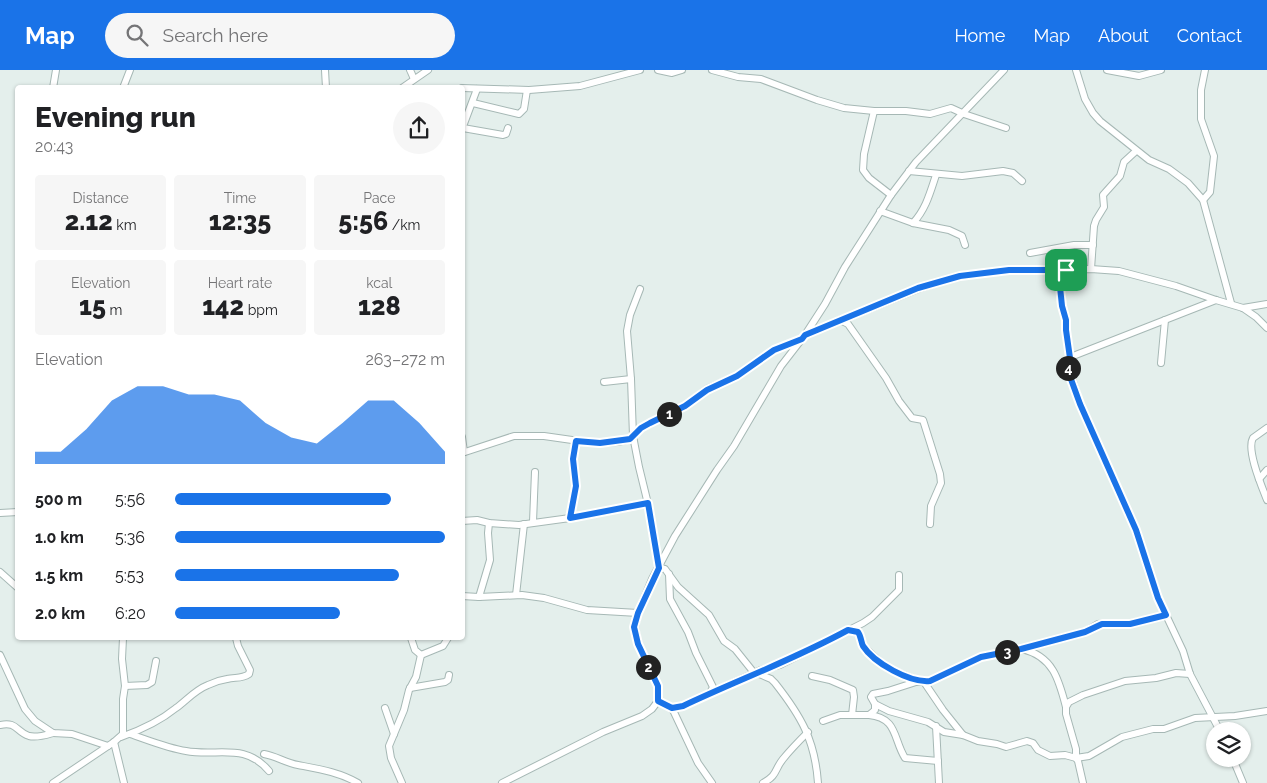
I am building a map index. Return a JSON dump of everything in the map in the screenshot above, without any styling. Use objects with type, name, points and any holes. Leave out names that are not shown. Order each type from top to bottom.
[{"type":"street","points":[[54,85],[56,70]]},
{"type":"street","points":[[124,85],[130,70]]},
{"type":"street","points":[[325,70],[326,85]]},
{"type":"street","points":[[410,70],[414,79]]},
{"type":"street","points":[[406,85],[428,70]]},
{"type":"street","points":[[465,88],[527,90],[580,86],[640,70]]},
{"type":"street","points":[[658,70],[672,73],[682,70]]},
{"type":"street","points":[[712,70],[738,77],[761,78],[817,100],[844,108],[874,111],[906,110],[930,114],[951,108],[1006,128]]},
{"type":"street","points":[[502,783],[602,732],[642,716],[652,709],[658,701],[658,686],[638,644],[634,627],[638,613],[675,536],[734,446],[781,366],[804,337],[891,195],[909,171],[961,113],[1004,70]]},
{"type":"street","points":[[1076,70],[1085,99],[1093,113],[1136,151],[1182,178],[1196,190],[1203,200],[1231,304]]},
{"type":"street","points":[[1107,70],[1140,76],[1161,70]]},
{"type":"street","points":[[1203,200],[1210,192],[1214,156],[1201,124],[1201,98],[1205,70]]},
{"type":"street","points":[[465,122],[477,89]]},
{"type":"street","points":[[473,103],[520,114],[524,109],[527,90]]},
{"type":"street","points":[[874,111],[864,154],[863,170],[869,178],[891,195]]},
{"type":"street","points":[[465,129],[505,135],[508,128]]},
{"type":"street","points":[[1092,269],[1092,245],[1096,220],[1104,207],[1104,192],[1120,176],[1124,162],[1136,151]]},
{"type":"street","points":[[909,171],[962,176],[1003,171],[1013,173],[1022,181]]},
{"type":"street","points":[[913,223],[929,200],[936,175]]},
{"type":"street","points":[[880,211],[913,223],[937,227],[957,234],[964,240],[966,245]]},
{"type":"street","points":[[1030,253],[1092,245]]},
{"type":"street","points":[[465,452],[514,436],[544,436],[600,443],[630,439],[646,426],[685,406],[707,390],[737,376],[774,350],[894,297],[960,276],[1009,270],[1092,269],[1119,271],[1176,286],[1243,308],[1267,328]]},
{"type":"street","points":[[1066,270],[1060,287],[1070,358],[1068,371],[1080,404],[1136,530],[1158,598],[1184,651],[1190,674],[1215,722]]},
{"type":"street","points":[[640,288],[627,331],[633,436],[638,467],[648,503],[659,568]]},
{"type":"street","points":[[1070,358],[1110,340],[1216,300]]},
{"type":"street","points":[[1243,308],[1267,304]]},
{"type":"street","points":[[840,320],[848,324],[912,418],[922,420],[937,462],[941,480],[930,506],[930,524]]},
{"type":"street","points":[[1161,363],[1165,320]]},
{"type":"street","points":[[604,382],[631,379]]},
{"type":"street","points":[[1267,428],[1250,441],[1259,478],[1267,500]]},
{"type":"street","points":[[570,518],[576,486],[573,459],[576,441]]},
{"type":"street","points":[[1259,478],[1267,470]]},
{"type":"street","points":[[533,522],[535,472]]},
{"type":"street","points":[[465,521],[524,524],[570,518],[648,503]]},
{"type":"street","points":[[0,513],[15,512]]},
{"type":"street","points":[[479,597],[490,560],[489,523]]},
{"type":"street","points":[[516,595],[524,524]]},
{"type":"street","points":[[659,568],[666,569],[678,587],[709,616],[724,642],[735,649],[756,673],[771,679],[775,683],[808,732],[814,753],[818,783]]},
{"type":"street","points":[[0,572],[15,585]]},
{"type":"street","points":[[669,574],[670,599],[710,679],[713,688],[710,693]]},
{"type":"street","points":[[658,701],[672,708],[683,706],[783,663],[848,630],[872,617],[893,597],[900,588],[899,575]]},
{"type":"street","points":[[465,596],[516,595],[544,598],[587,610],[638,613]]},
{"type":"street","points":[[872,714],[875,704],[872,697],[873,694],[922,681],[930,681],[981,657],[1021,649],[1085,632],[1098,624],[1130,624],[1166,615]]},
{"type":"street","points":[[848,630],[858,632],[864,647],[883,665],[922,681],[963,735]]},
{"type":"street","points":[[121,737],[123,734],[125,686],[122,659],[123,640]]},
{"type":"street","points":[[53,783],[121,737],[162,718],[198,690],[226,679],[249,674],[250,670],[236,640]]},
{"type":"street","points":[[411,640],[415,650],[421,656]]},
{"type":"street","points":[[421,656],[442,646],[446,640]]},
{"type":"street","points":[[1021,649],[1039,655],[1052,667],[1057,676],[1083,783]]},
{"type":"street","points":[[0,655],[25,709],[39,724],[53,733]]},
{"type":"street","points":[[402,783],[391,758],[389,746],[404,710],[410,688],[416,677],[421,656]]},
{"type":"street","points":[[125,686],[147,685],[152,682],[156,661]]},
{"type":"street","points":[[1066,707],[1074,699],[1125,681],[1156,678],[1176,673],[1190,674]]},
{"type":"street","points":[[410,688],[445,682],[448,680],[448,675]]},
{"type":"street","points":[[812,676],[830,680],[853,690],[852,715]]},
{"type":"street","points":[[875,704],[888,710],[912,716],[936,726],[944,732],[963,735],[978,741],[1006,747],[1027,741],[1033,743],[1038,750],[1050,756],[1065,755],[1076,758],[1089,756],[1122,737],[1164,728],[1195,718],[1235,716],[1267,710]]},
{"type":"street","points":[[384,708],[394,734]]},
{"type":"street","points":[[672,708],[698,763],[712,783]]},
{"type":"street","points":[[823,721],[835,716],[872,714],[888,710]]},
{"type":"street","points":[[872,714],[879,716],[888,723],[896,735],[905,758],[938,761]]},
{"type":"street","points":[[0,725],[6,723],[13,725],[32,737],[53,733],[72,734],[111,744]]},
{"type":"street","points":[[936,726],[938,783]]},
{"type":"street","points":[[763,783],[774,776],[782,760],[808,732]]},
{"type":"street","points":[[130,734],[185,751],[200,753],[226,751],[245,754],[262,762],[270,771]]},
{"type":"street","points":[[111,744],[124,783]]},
{"type":"street","points":[[264,754],[298,765],[312,766],[342,775],[358,783]]},
{"type":"street","points":[[1236,767],[1243,783]]},
{"type":"route","points":[[1066,270],[1060,287],[1070,358],[1068,371],[1080,404],[1136,530],[1158,598],[1166,615],[1130,624],[1098,624],[1085,632],[997,655],[981,657],[924,682],[883,665],[864,647],[858,632],[848,630],[783,663],[761,670],[679,708],[672,708],[658,701],[658,686],[638,644],[634,627],[638,613],[659,568],[648,503],[570,518],[577,481],[573,459],[576,441],[600,443],[630,439],[641,428],[685,406],[707,390],[737,376],[774,350],[802,339],[805,335],[822,327],[918,288],[982,272],[1066,270]]}]
